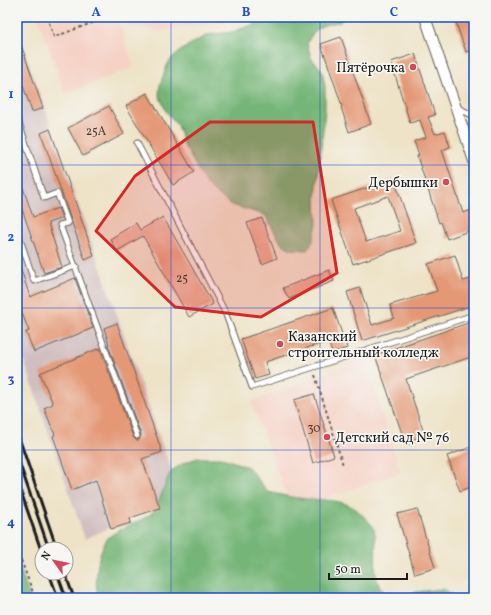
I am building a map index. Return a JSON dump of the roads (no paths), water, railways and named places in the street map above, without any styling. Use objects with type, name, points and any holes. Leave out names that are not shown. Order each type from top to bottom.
[{"type":"street","points":[[425,17],[474,161]]},
{"type":"lane","points":[[456,107],[474,116]]},
{"type":"lane","points":[[17,117],[44,198],[57,193],[68,223],[60,225],[137,436]]},
{"type":"lane","points":[[137,143],[226,312],[252,387],[474,315]]},
{"type":"lane","points":[[17,230],[34,281],[76,266]]},
{"type":"railway","points":[[17,432],[54,541]]},
{"type":"railway","points":[[17,456],[46,541]]},
{"type":"railway","points":[[17,480],[38,541]]},
{"type":"railway","points":[[52,581],[58,598]]},
{"type":"railway","points":[[60,581],[66,598]]},
{"type":"railway","points":[[68,581],[74,598]]},
{"type":"place","name":"Пятёрочка","points":[[413,67]]},
{"type":"place","name":"Дербышки","points":[[446,182]]},
{"type":"place","name":"Казанский строительный колледж","points":[[280,344]]},
{"type":"place","name":"Детский сад № 76","points":[[327,437]]}]
